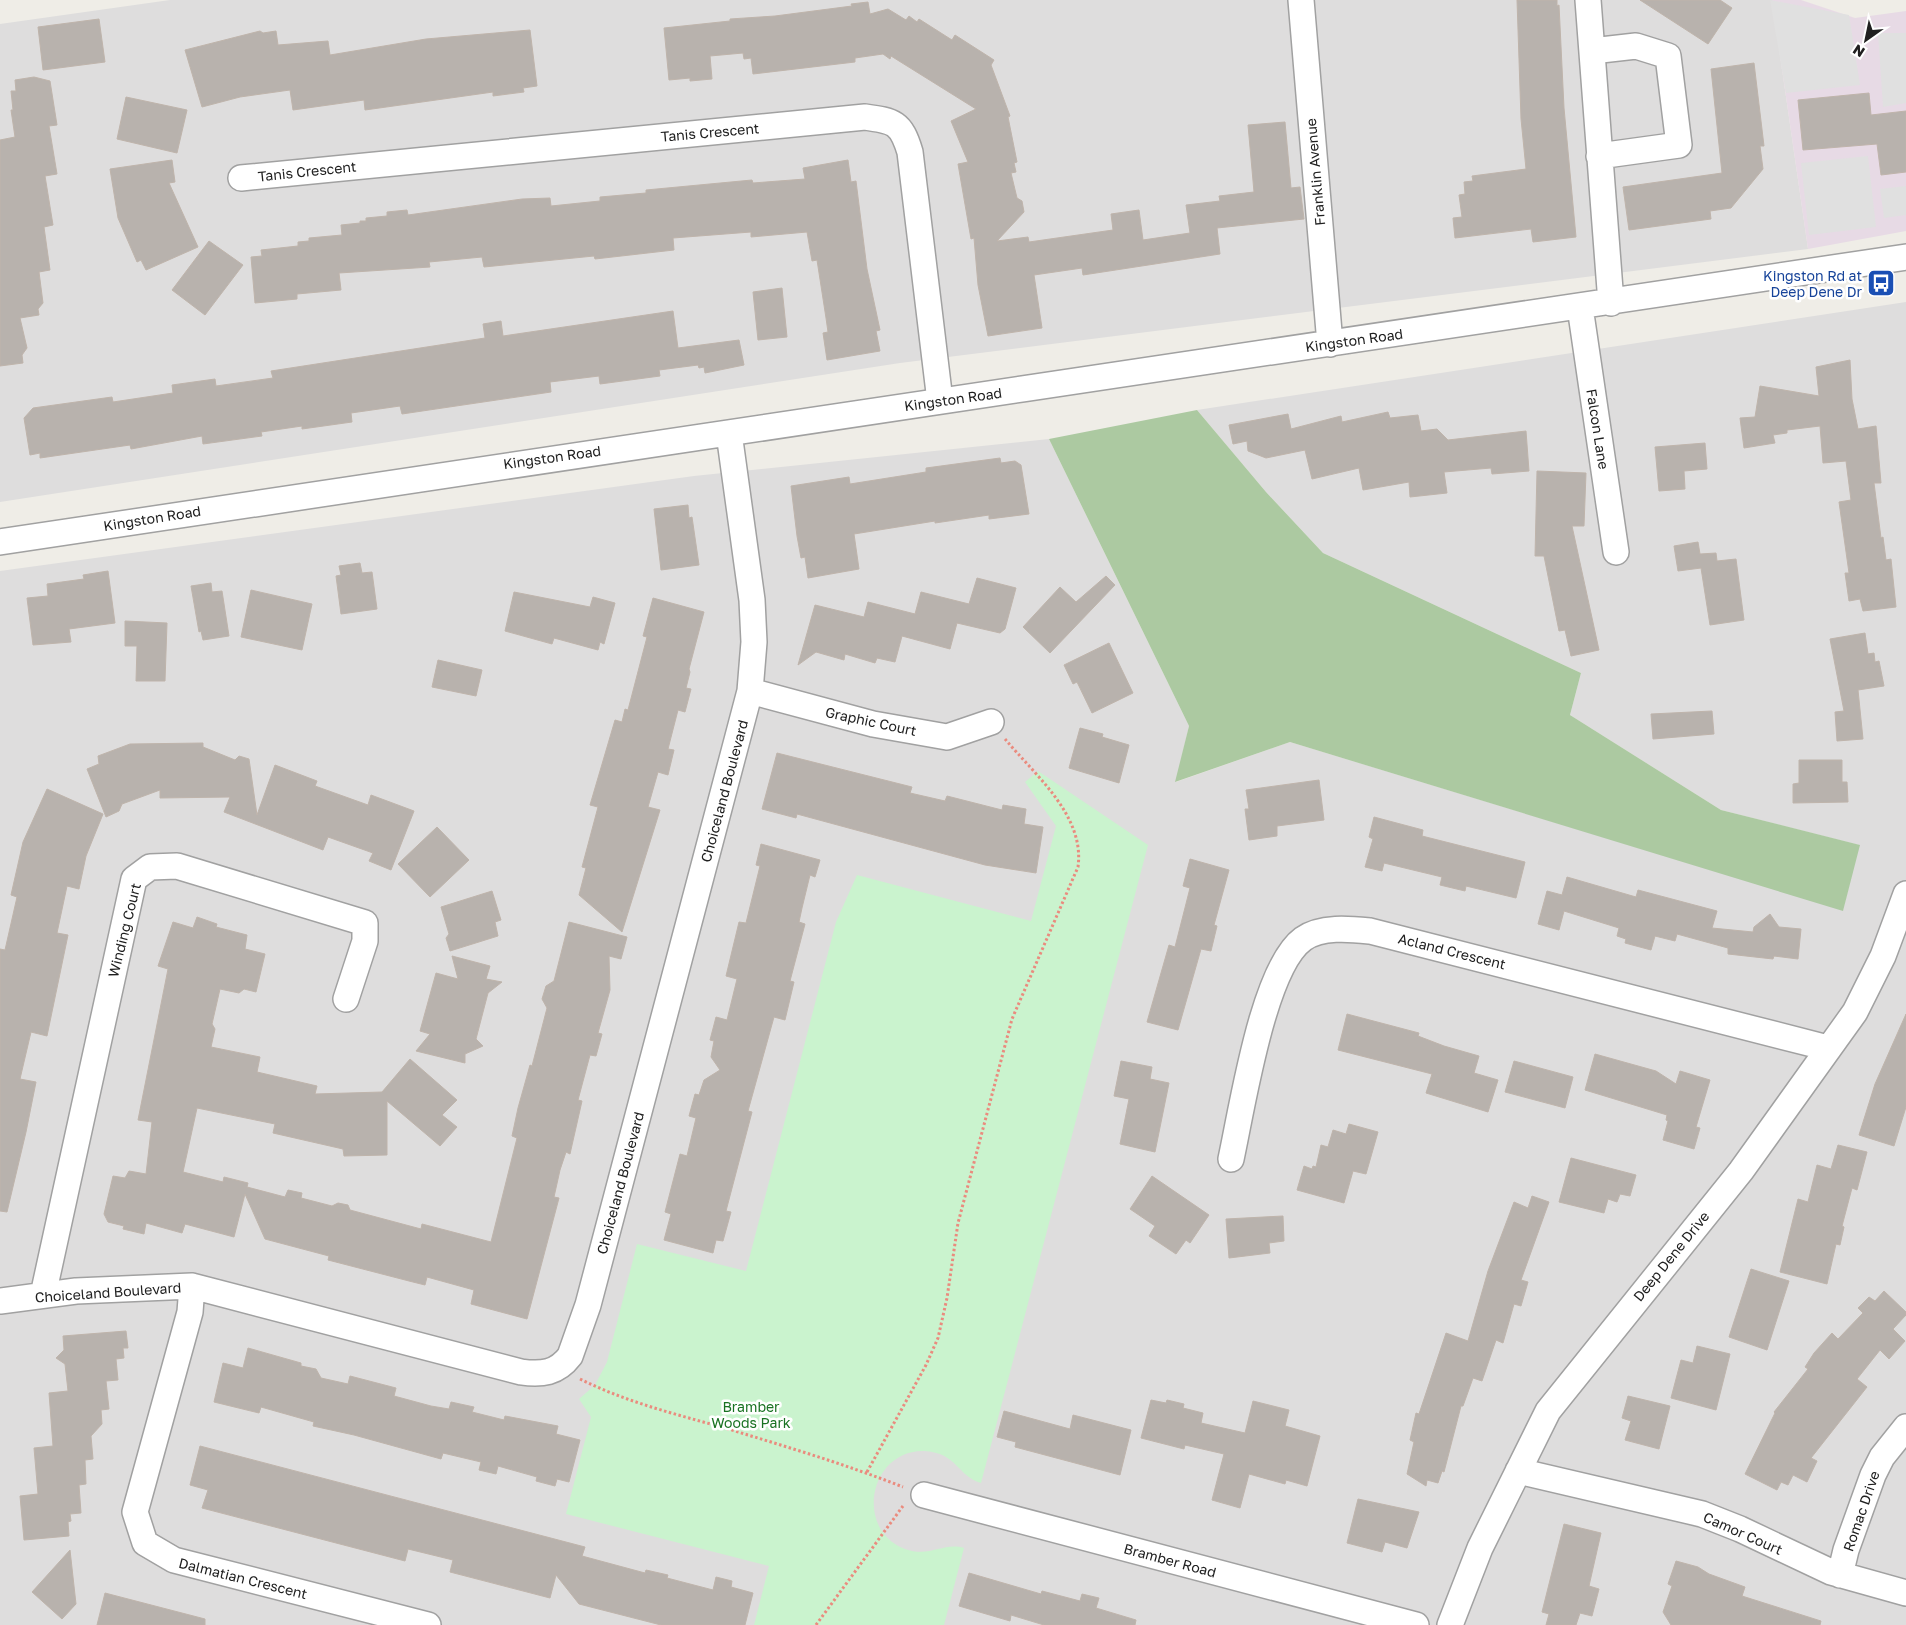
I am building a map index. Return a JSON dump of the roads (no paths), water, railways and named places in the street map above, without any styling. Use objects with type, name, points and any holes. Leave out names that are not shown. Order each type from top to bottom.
[{"type":"street","name":"Franklin Avenue","points":[[1301,0],[1330,344]]},
{"type":"street","points":[[1588,0],[1611,303]]},
{"type":"street","points":[[1592,50],[1636,46],[1668,56],[1679,146],[1599,156]]},
{"type":"street","name":"Tanis Crescent","points":[[241,178],[865,117],[887,120],[904,131],[910,152],[940,401]]},
{"type":"street","name":"Kingston Road","points":[[0,542],[419,476],[729,433],[1611,303],[1906,257]]},
{"type":"street","name":"Falcon Lane","points":[[1580,307],[1616,552]]},
{"type":"street","name":"Choiceland Boulevard","points":[[0,1301],[43,1295],[192,1286],[521,1372],[545,1373],[559,1368],[570,1356],[588,1305],[750,691],[754,642],[752,600],[729,433]]},
{"type":"street","name":"Graphic Court","points":[[750,691],[873,724],[948,736],[991,722]]},
{"type":"street","name":"Winding Court","points":[[43,1295],[134,879],[150,867],[176,866],[365,923],[365,941],[346,998]]},
{"type":"street","name":"Deep Dene Drive","points":[[1450,1625],[1480,1548],[1548,1411],[1741,1170],[1855,1012],[1883,956],[1906,894]]},
{"type":"street","name":"Acland Crescent","points":[[1231,1159],[1267,1005],[1285,961],[1294,947],[1304,938],[1327,931],[1370,930],[1828,1048]]},
{"type":"street","name":"Dalmatian Crescent","points":[[192,1286],[190,1312],[135,1512],[145,1543],[174,1560],[428,1625]]},
{"type":"street","name":"Romac Drive","points":[[1840,1575],[1846,1550],[1873,1475],[1882,1457],[1906,1427]]},
{"type":"street","name":"Camor Court","points":[[1518,1471],[1710,1516],[1840,1575],[1906,1593]]},
{"type":"street","name":"Bramber Road","points":[[924,1495],[1416,1625]]},
{"type":"place","name":"Kingston Rd at Deep Dene Dr","points":[[1881,283]]},
{"type":"park label","name":"Bramber Woods Park","points":[[751,1414]]}]
